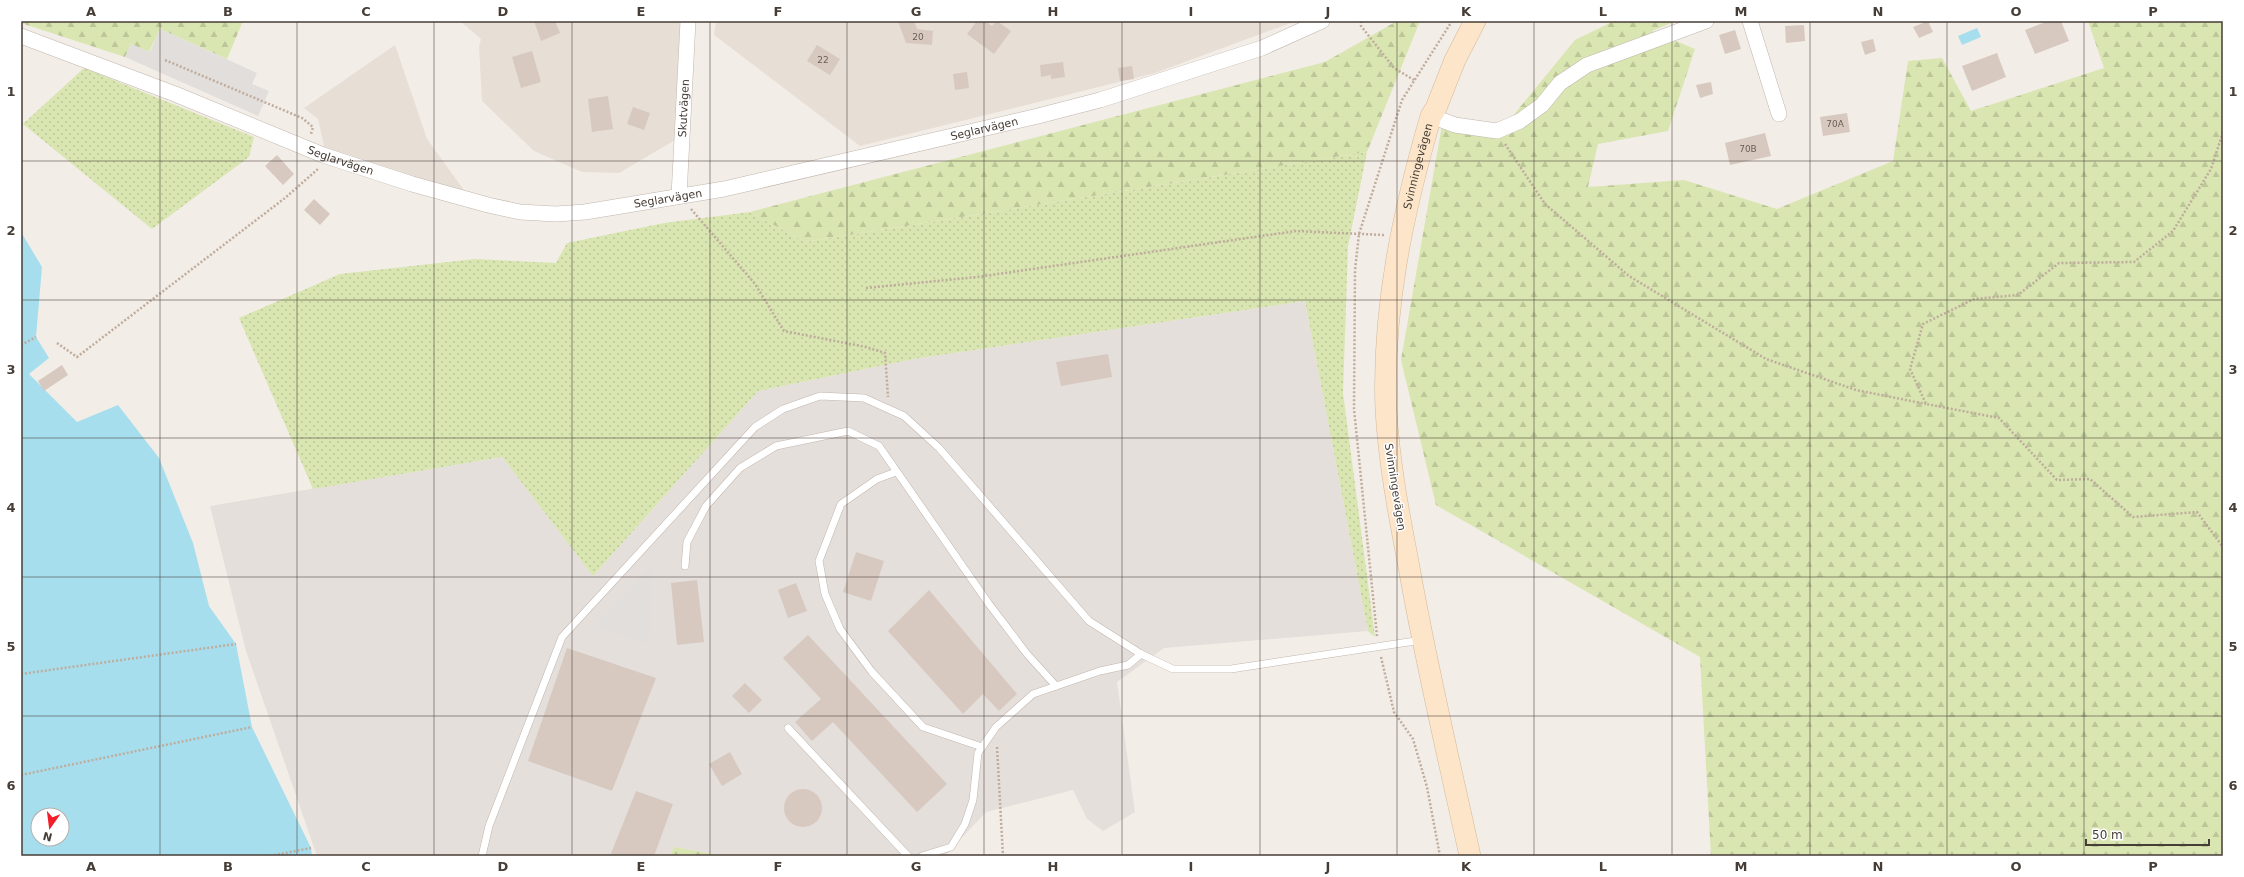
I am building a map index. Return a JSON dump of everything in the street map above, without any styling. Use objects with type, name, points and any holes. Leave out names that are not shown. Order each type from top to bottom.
[{"type":"main road","name":"Svinningevägen","points":[[1470,856],[1422,640],[1390,462],[1387,416],[1389,310],[1400,236],[1431,116],[1436,108],[1455,60],[1475,21]]},
{"type":"street","name":"Skutvägen","points":[[678,196],[688,21]]},
{"type":"street","name":"Seglarvägen","points":[[21,36],[63,50],[175,94],[323,155],[412,184],[520,212],[585,212],[724,189],[773,179],[1094,102],[1262,48],[1322,21]]},
{"type":"street","points":[[1497,131],[1520,121],[1542,105],[1560,83],[1586,65],[1706,21]]},
{"type":"street","points":[[1750,21],[1779,114]]},
{"type":"street","name":"Svinningevägen","points":[[1431,116],[1455,125],[1497,131]]},
{"type":"lane","points":[[482,856],[489,826],[562,637],[755,427],[784,409],[820,396],[864,398],[904,416],[940,448],[1089,621],[1141,654],[1173,668],[1231,669],[1422,640]]},
{"type":"lane","points":[[685,566],[687,542],[706,506],[740,468],[776,446],[848,431],[879,446],[989,604],[1027,654],[1056,686]]},
{"type":"lane","points":[[896,472],[877,479],[841,504],[819,560],[825,594],[840,629],[872,672],[924,727],[982,747]]},
{"type":"lane","points":[[922,856],[951,846],[965,824],[973,800],[978,753],[996,727],[1033,694],[1100,671],[1128,666],[1141,654]]},
{"type":"lane","points":[[788,728],[908,856]]},
{"type":"path","points":[[1361,21],[1361,26],[1394,68],[1414,80]]},
{"type":"path","points":[[165,60],[302,118],[312,127],[309,149]]},
{"type":"path","points":[[1497,131],[1544,204],[1629,276],[1766,359],[1856,390],[1999,418],[2057,480],[2090,479],[2132,517],[2197,512],[2223,547]]},
{"type":"path","points":[[1926,404],[1910,369],[1923,324],[1974,299],[2018,294],[2059,263],[2134,262],[2173,231],[2211,169],[2223,132]]},
{"type":"path","points":[[57,343],[77,357],[285,198],[320,168],[323,155]]},
{"type":"path","points":[[678,196],[755,284],[784,331],[866,347],[885,353],[890,409]]},
{"type":"path","points":[[866,288],[977,277],[1296,231],[1400,236]]},
{"type":"path","points":[[21,345],[36,337]]},
{"type":"path","points":[[21,674],[236,644]]},
{"type":"path","points":[[21,775],[252,727]]},
{"type":"path","points":[[996,727],[1003,856]]},
{"type":"path","points":[[270,856],[311,848]]},
{"type":"shaded area","points":[[460,21],[681,21],[677,139],[619,173],[582,172],[534,151],[482,101],[479,47],[481,39]]},
{"type":"shaded area","points":[[716,21],[1296,21],[1155,73],[860,146],[714,35]]},
{"type":"shaded area","points":[[160,29],[257,73],[252,84],[269,91],[258,116],[125,57],[131,44],[150,52]]},
{"type":"shaded area","points":[[395,45],[427,139],[466,193],[325,150],[318,119],[304,108]]},
{"type":"shaded area","points":[[1305,301],[1368,631],[1164,648],[1117,682],[1135,812],[1103,831],[1087,819],[1073,790],[986,812],[945,856],[725,856],[674,847],[670,856],[317,856],[246,651],[210,506],[502,457],[593,576],[758,391],[914,359]]},
{"type":"shaded area","points":[[652,565],[649,643],[595,626]]},
{"type":"green space","points":[[21,21],[243,21],[227,59],[160,29],[149,52],[131,44],[125,57],[21,23]]},
{"type":"green space","points":[[1397,21],[1420,21],[1367,152],[805,242],[750,212],[1325,62]]},
{"type":"green space","points":[[1614,21],[1676,21],[1652,31],[1695,49],[1668,131],[1598,144],[1588,187],[1684,180],[1777,209],[1893,161],[1908,61],[1942,58],[1971,111],[2104,68],[2088,21],[2223,21],[2223,856],[1711,856],[1700,657],[1436,505],[1401,360],[1442,125],[1507,123],[1575,40]]},
{"type":"green space","points":[[84,68],[254,137],[249,157],[152,229],[23,124]]},
{"type":"green space","points":[[1367,152],[1348,246],[1343,393],[1375,637],[1368,631],[1305,301],[914,359],[758,391],[593,576],[502,457],[313,489],[239,318],[340,274],[475,259],[556,263],[567,243],[664,223],[750,212],[805,242]]},
{"type":"green space","points":[[674,847],[725,856],[670,856]]},
{"type":"water","points":[[1977,28],[1981,37],[1962,45],[1958,36]]},
{"type":"water","points":[[21,232],[42,267],[36,337],[49,358],[29,374],[77,422],[118,405],[159,458],[193,543],[209,606],[236,644],[252,727],[311,848],[312,856],[21,856]]},
{"type":"building","points":[[534,21],[555,21],[560,33],[541,41]]},
{"type":"building","points":[[898,21],[914,21],[917,29],[933,31],[932,45],[906,43]]},
{"type":"building","points":[[977,21],[985,21],[992,26],[997,21],[1011,31],[994,54],[967,34]]},
{"type":"building","points":[[1928,21],[1933,32],[1919,38],[1913,27]]},
{"type":"building","points":[[2048,21],[2061,21],[2069,41],[2035,54],[2025,30]]},
{"type":"building","points":[[1804,25],[1805,41],[1786,43],[1785,26]]},
{"type":"building","points":[[1735,30],[1741,49],[1725,54],[1719,35]]},
{"type":"building","points":[[1873,39],[1876,51],[1865,55],[1861,42]]},
{"type":"building","points":[[817,45],[840,59],[830,75],[807,61]]},
{"type":"building","points":[[532,51],[541,82],[521,88],[512,57]]},
{"type":"building","points":[[1997,53],[2006,77],[1972,91],[1962,66]]},
{"type":"building","points":[[1063,62],[1065,77],[1051,79],[1051,75],[1041,77],[1040,65]]},
{"type":"building","points":[[1132,66],[1134,79],[1120,81],[1118,68]]},
{"type":"building","points":[[967,72],[969,88],[955,90],[953,74]]},
{"type":"building","points":[[1711,82],[1713,94],[1700,98],[1696,85]]},
{"type":"building","points":[[608,96],[613,129],[592,132],[588,99]]},
{"type":"building","points":[[633,107],[650,113],[644,130],[627,124]]},
{"type":"building","points":[[1847,113],[1850,132],[1823,136],[1820,117]]},
{"type":"building","points":[[1765,133],[1771,156],[1730,165],[1725,143]]},
{"type":"building","points":[[277,155],[294,174],[283,185],[265,166]]},
{"type":"building","points":[[314,199],[330,214],[320,225],[304,210]]},
{"type":"building","points":[[1108,354],[1112,377],[1061,386],[1056,362]]},
{"type":"building","points":[[62,365],[68,375],[44,391],[38,381]]},
{"type":"building","points":[[856,552],[884,561],[871,601],[843,592]]},
{"type":"building","points":[[697,580],[704,642],[677,645],[671,583]]},
{"type":"building","points":[[796,583],[807,611],[788,618],[778,590]]},
{"type":"building","points":[[929,590],[1017,694],[999,711],[983,694],[963,714],[888,631]]},
{"type":"building","points":[[808,635],[947,784],[917,812],[833,722],[812,741],[795,722],[821,699],[783,658]]},
{"type":"building","points":[[567,648],[656,678],[612,791],[528,761]]},
{"type":"building","points":[[745,683],[762,700],[749,713],[732,696]]},
{"type":"building","points":[[730,752],[742,774],[722,786],[709,764]]},
{"type":"building","points":[[799,789],[807,789],[817,794],[821,801],[821,815],[817,822],[807,827],[799,827],[789,822],[787,819],[784,812],[784,804],[789,794],[792,792]]},
{"type":"building","points":[[636,791],[673,804],[654,856],[610,856]]}]
